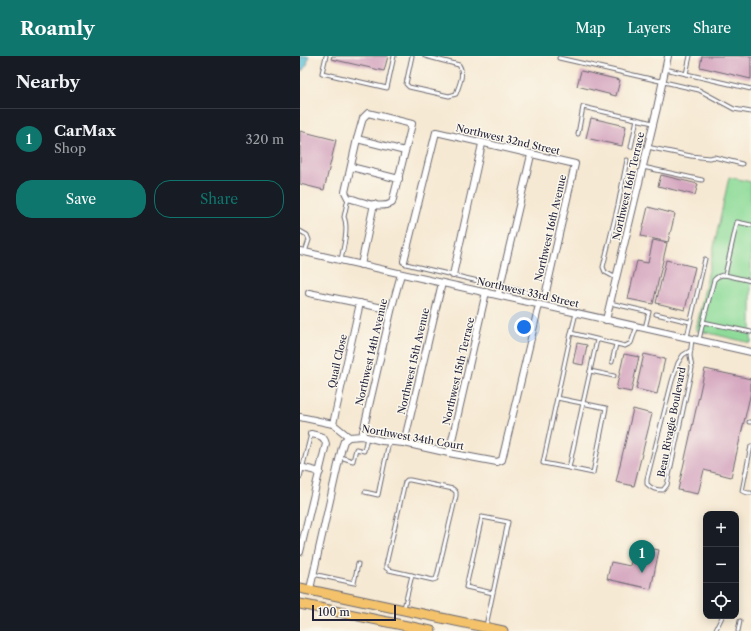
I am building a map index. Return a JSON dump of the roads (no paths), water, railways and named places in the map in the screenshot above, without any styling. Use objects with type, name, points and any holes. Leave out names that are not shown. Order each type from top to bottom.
[{"type":"main road","points":[[300,588],[502,631]]},
{"type":"main road","points":[[300,604],[431,631]]},
{"type":"street","name":"Northwest 16th Terrace","points":[[606,320],[643,167],[667,56]]},
{"type":"street","points":[[368,113],[412,124],[392,203],[388,206],[348,198],[345,192],[357,139],[363,118],[368,113]]},
{"type":"street","name":"Northwest 32nd Street","points":[[404,261],[436,132],[482,144],[575,164]]},
{"type":"street","points":[[357,139],[405,151]]},
{"type":"street","points":[[453,275],[482,144]]},
{"type":"street","points":[[498,295],[531,155]]},
{"type":"street","name":"Northwest 16th Avenue","points":[[545,296],[575,164]]},
{"type":"street","points":[[351,167],[398,178]]},
{"type":"street","points":[[361,264],[374,204]]},
{"type":"street","name":"Northwest 33rd Street","points":[[303,251],[751,352]]},
{"type":"street","name":"Northwest 14th Avenue","points":[[365,436],[392,307],[401,274]]},
{"type":"street","name":"Northwest 15th Avenue","points":[[404,444],[442,283]]},
{"type":"street","name":"Northwest 15th Terrace","points":[[449,453],[486,292]]},
{"type":"street","points":[[310,293],[383,308]]},
{"type":"street","name":"Quail Close","points":[[333,424],[360,303]]},
{"type":"street","name":"Northwest 34th Court","points":[[300,417],[333,424],[349,437],[365,436],[389,442],[497,462],[502,460],[540,305]]},
{"type":"street","points":[[300,552],[326,444],[323,436],[311,434]]},
{"type":"street","points":[[310,589],[340,457],[344,442],[349,437]]},
{"type":"street","points":[[301,467],[320,472]]},
{"type":"lane","points":[[326,56],[322,74],[387,88],[394,56]]},
{"type":"lane","points":[[412,56],[406,84],[409,87],[450,96],[456,94],[462,75],[459,65],[425,56]]},
{"type":"lane","points":[[686,74],[690,56]]},
{"type":"lane","points":[[559,58],[699,90],[734,109],[751,112]]},
{"type":"lane","points":[[665,69],[751,89]]},
{"type":"lane","points":[[578,134],[583,107],[653,123]]},
{"type":"lane","points":[[631,146],[637,119]]},
{"type":"lane","points":[[647,147],[690,156],[709,158],[714,157],[742,164]]},
{"type":"lane","points":[[616,278],[605,272],[603,267],[627,160]]},
{"type":"lane","points":[[643,167],[702,180]]},
{"type":"lane","points":[[341,260],[346,233],[346,221],[344,217],[348,198]]},
{"type":"lane","points":[[725,275],[737,222],[751,225]]},
{"type":"lane","points":[[300,231],[307,235],[309,240],[303,251]]},
{"type":"lane","points":[[693,339],[690,322],[705,259]]},
{"type":"lane","points":[[404,261],[406,264],[545,296]]},
{"type":"lane","points":[[693,339],[703,322],[714,280],[717,277],[725,275],[751,281]]},
{"type":"lane","points":[[610,303],[648,312],[645,328]]},
{"type":"lane","points":[[557,398],[606,408],[593,473],[543,463],[557,398],[571,333],[576,313]]},
{"type":"lane","points":[[656,314],[690,322]]},
{"type":"lane","points":[[703,322],[751,332]]},
{"type":"lane","points":[[571,333],[625,346],[632,343],[637,326]]},
{"type":"lane","name":"Beau Rivagie Boulevard","points":[[691,350],[683,356],[678,363],[647,478],[647,484],[656,490],[663,490],[667,486],[692,368],[690,356],[693,339]]},
{"type":"lane","points":[[569,468],[597,340]]},
{"type":"lane","points":[[612,362],[616,344]]},
{"type":"lane","points":[[590,371],[614,376]]},
{"type":"lane","points":[[300,478],[301,467],[311,434]]},
{"type":"lane","points":[[340,457],[354,461],[356,449],[364,451],[365,436]]},
{"type":"lane","points":[[365,492],[378,495],[389,442]]},
{"type":"lane","points":[[751,446],[742,491],[748,493],[751,492]]},
{"type":"lane","points":[[410,480],[453,489],[456,492],[456,496],[436,579],[433,580],[412,575],[386,568],[405,482],[410,480]]},
{"type":"lane","points":[[486,627],[508,522],[482,517],[466,587],[493,593]]},
{"type":"lane","points":[[313,574],[354,583],[358,564]]},
{"type":"lane","points":[[404,610],[412,575]]},
{"type":"lane","points":[[715,631],[721,619]]},
{"type":"lane","points":[[738,631],[740,621]]},
{"type":"water","points":[[300,56],[309,56],[307,65],[302,71],[300,71]]},
{"type":"place","name":"CarMax","points":[[642,573]]}]
